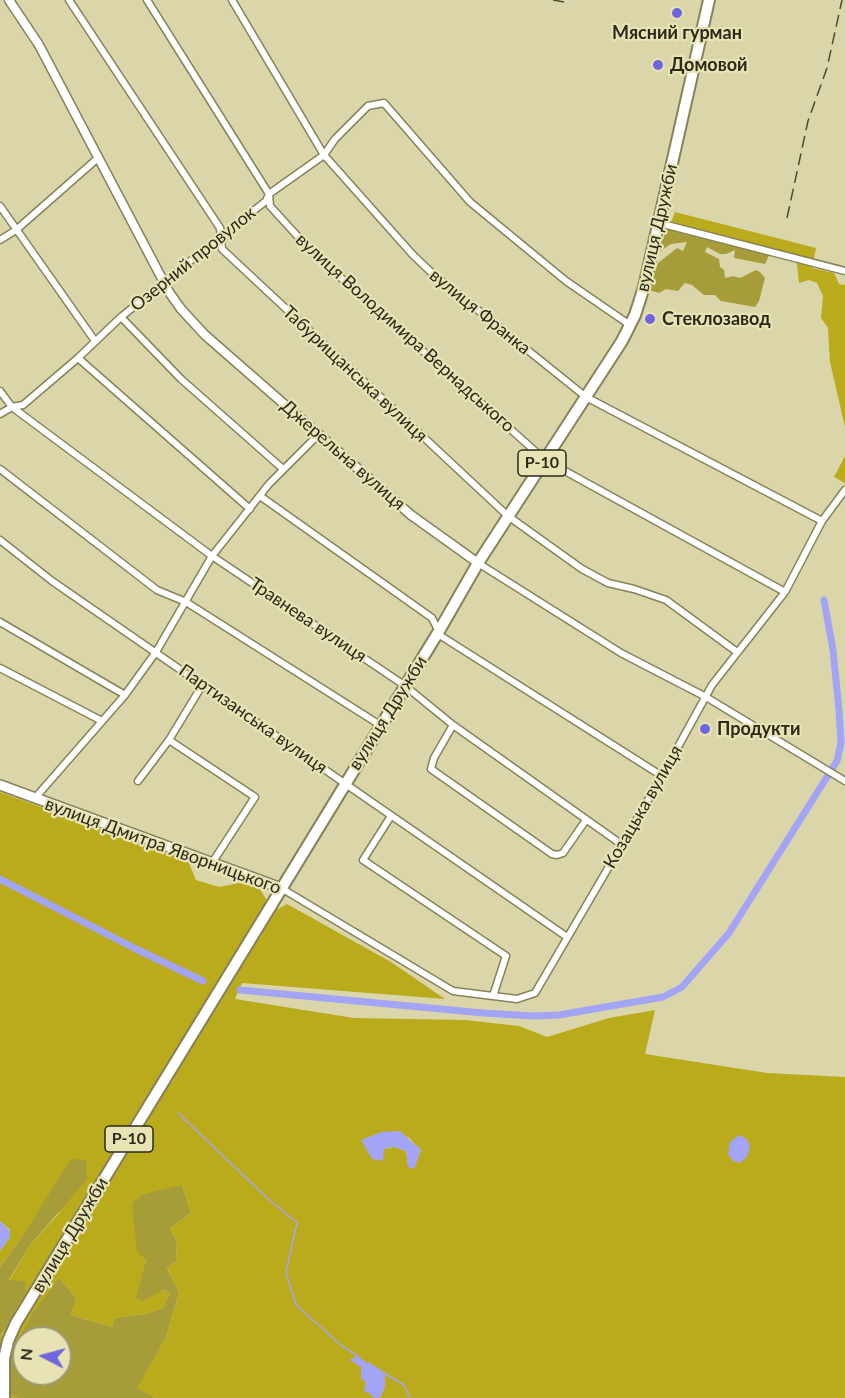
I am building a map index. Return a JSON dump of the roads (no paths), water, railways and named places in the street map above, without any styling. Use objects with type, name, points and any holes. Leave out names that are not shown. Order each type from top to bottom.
[{"type":"main road","name":"вулиця Дружби","points":[[4,1398],[4,1359],[8,1341],[16,1323],[478,563],[622,341],[644,287],[710,0]]},
{"type":"main road","name":"вулиця Дмитра Яворницького","points":[[0,785],[281,888]]},
{"type":"street","name":"Джерельна вулиця","points":[[9,0],[39,45],[169,292],[205,335],[411,515],[478,563],[621,653],[706,697],[842,779]]},
{"type":"street","name":"Табурищанська вулиця","points":[[69,0],[220,228],[222,249],[508,516],[582,569],[608,583],[666,600],[737,652]]},
{"type":"street","name":"вулиця Володимира Вернадського","points":[[147,0],[269,194],[270,206],[311,251],[544,460],[785,592]]},
{"type":"street","name":"вулиця Франка","points":[[232,0],[324,155],[413,255],[433,274],[586,397],[822,521]]},
{"type":"street","name":"Озерний провулок","points":[[0,414],[12,407],[23,405],[121,317],[204,250],[221,242],[228,230],[266,201],[269,194],[324,155],[335,138],[368,106],[384,103],[470,202],[567,281],[630,325]]},
{"type":"street","points":[[0,240],[16,230],[98,158]]},
{"type":"street","points":[[0,206],[95,341]]},
{"type":"street","points":[[658,223],[845,271]]},
{"type":"street","points":[[121,317],[181,378],[283,469]]},
{"type":"street","points":[[78,358],[249,509]]},
{"type":"street","name":"Травнева вулиця","points":[[0,391],[12,407],[212,556],[404,685],[453,725],[621,844]]},
{"type":"street","points":[[35,798],[125,694],[156,652],[212,556],[283,469],[318,435]]},
{"type":"street","points":[[0,469],[157,590],[186,602],[380,725]]},
{"type":"street","name":"Козацька вулиця","points":[[517,999],[535,993],[662,776],[712,685],[785,592],[822,521],[845,490]]},
{"type":"street","points":[[260,496],[432,618],[441,636],[662,776]]},
{"type":"street","name":"Партизанська вулиця","points":[[0,540],[52,581],[567,937]]},
{"type":"street","points":[[0,622],[125,694]]},
{"type":"street","points":[[0,668],[102,721]]},
{"type":"street","points":[[138,781],[169,740],[203,684]]},
{"type":"street","points":[[453,725],[431,769],[552,854],[563,853],[586,820]]},
{"type":"street","points":[[169,740],[255,797],[212,863]]},
{"type":"street","points":[[391,816],[363,860],[506,956],[494,996]]},
{"type":"street","name":"вулиця Дмитра Яворницького","points":[[281,888],[453,992],[517,999]]},
{"type":"water","points":[[400,1131],[421,1150],[414,1169],[408,1167],[406,1151],[394,1147],[384,1149],[383,1161],[372,1159],[361,1140],[381,1132]]},
{"type":"water","points":[[739,1135],[747,1139],[750,1146],[747,1157],[740,1163],[733,1161],[728,1154],[730,1142]]},
{"type":"water","points":[[0,1221],[10,1231],[10,1237],[0,1251]]},
{"type":"water","points":[[357,1356],[385,1375],[385,1387],[380,1398],[372,1397],[370,1393],[364,1392],[366,1383],[361,1378],[361,1367],[350,1360]]},
{"type":"waterway","points":[[240,990],[534,1016],[559,1015],[663,997],[682,987],[729,933],[837,761],[841,743],[839,710],[833,650],[824,600]]},
{"type":"waterway","points":[[0,879],[203,981]]},
{"type":"waterway","points":[[178,1113],[265,1196],[297,1223],[286,1272],[296,1305],[342,1346],[359,1357]]},
{"type":"waterway","points":[[368,1363],[404,1385],[410,1398]]},
{"type":"railway","points":[[553,0],[564,2]]},
{"type":"railway","points":[[787,218],[808,121],[827,68],[842,0]]},
{"type":"place","name":"Мясний гурман","points":[[677,13]]},
{"type":"place","name":"Домовой","points":[[658,65]]},
{"type":"place","name":"Стеклозавод","points":[[650,319]]},
{"type":"place","name":"Продукти","points":[[705,729]]}]
